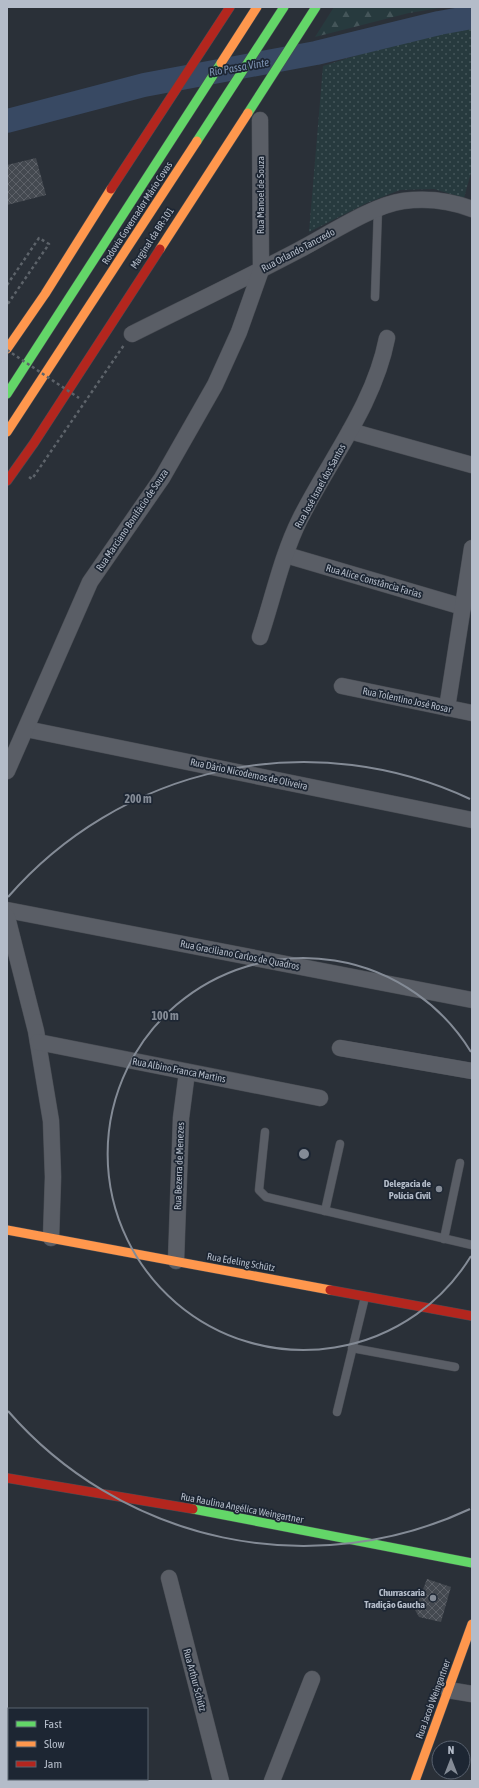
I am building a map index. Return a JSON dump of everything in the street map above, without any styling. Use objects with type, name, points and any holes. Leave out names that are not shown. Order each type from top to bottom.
[{"type":"main road","points":[[7,350],[49,287],[155,120],[230,7]]},
{"type":"main road","name":"Rodovia Governador Mário Covas","points":[[7,394],[231,45],[257,7]]},
{"type":"main road","name":"Rodovia Governador Mário Covas","points":[[7,432],[284,7]]},
{"type":"main road","name":"Marginal da BR-101","points":[[7,481],[34,443],[316,7]]},
{"type":"main road","name":"Rua Edeling Schütz","points":[[7,1230],[472,1316]]},
{"type":"main road","name":"Rua Raulina Angélica Weingartner","points":[[7,1478],[192,1509],[472,1563]]},
{"type":"main road","name":"Rua Jacob Weingartner","points":[[415,1781],[472,1624]]},
{"type":"street","name":"Rua Manoel de Souza","points":[[260,120],[261,270]]},
{"type":"street","name":"Rua Orlando Tancredo","points":[[132,334],[261,270],[378,208],[403,201],[427,200],[471,205]]},
{"type":"street","name":"Rua Marciano Bonifácio de Souza","points":[[8,763],[26,729],[90,582],[162,478],[214,385],[239,332],[261,270]]},
{"type":"street","name":"Rua José Israel dos Santos","points":[[260,637],[293,533],[350,431],[380,367],[387,338]]},
{"type":"street","points":[[350,431],[472,465]]},
{"type":"street","points":[[448,708],[472,548]]},
{"type":"street","name":"Rua Alice Constância Farias","points":[[286,555],[463,607]]},
{"type":"street","name":"Rua Tolentino José Rosar","points":[[342,686],[472,713]]},
{"type":"street","name":"Rua Dário Nicodemos de Oliveira","points":[[26,729],[472,820]]},
{"type":"street","name":"Rua Graciliano Carlos de Quadros","points":[[7,910],[472,1000]]},
{"type":"street","points":[[7,917],[38,1042],[51,1121],[51,1238]]},
{"type":"street","name":"Rua Albino Franca Martins","points":[[38,1042],[320,1098]]},
{"type":"street","points":[[340,1048],[472,1071]]},
{"type":"street","name":"Rua Bezerra de Menezes","points":[[176,1261],[181,1118],[187,1072]]},
{"type":"street","name":"Rua Arthur Schütz","points":[[169,1578],[221,1781]]},
{"type":"street","points":[[272,1781],[312,1679]]},
{"type":"street","points":[[448,1690],[472,1694]]},
{"type":"lane","points":[[375,297],[378,208]]},
{"type":"lane","points":[[265,1132],[259,1190],[266,1197],[472,1245]]},
{"type":"lane","points":[[325,1211],[340,1144]]},
{"type":"lane","points":[[444,1239],[460,1163]]},
{"type":"lane","points":[[337,1412],[365,1296]]},
{"type":"lane","points":[[352,1348],[455,1367]]},
{"type":"path","points":[[7,285],[39,238],[49,244],[7,305]]},
{"type":"path","points":[[7,350],[79,398]]},
{"type":"green space","points":[[334,7],[446,7],[409,13],[315,37]]},
{"type":"green space","points":[[472,26],[472,169],[464,198],[434,189],[400,190],[367,203],[309,232],[323,66],[399,42]]},
{"type":"building","points":[[36,158],[46,195],[7,205],[7,165]]},
{"type":"building","name":"Churrascaria Tradição Gaucha","points":[[427,1579],[451,1587],[441,1622],[419,1617],[415,1610]]},
{"type":"waterway","name":"Rio Passa Vinte","points":[[7,121],[144,85],[316,53],[439,23],[472,17]]},
{"type":"traffic: fast","points":[[197,141],[284,7]]},
{"type":"traffic: fast","points":[[248,113],[316,7]]},
{"type":"traffic: fast","points":[[7,394],[221,63]]},
{"type":"traffic: fast","points":[[193,1509],[472,1563]]},
{"type":"traffic: slow","points":[[221,63],[257,7]]},
{"type":"traffic: slow","points":[[160,249],[248,113]]},
{"type":"traffic: slow","points":[[7,432],[197,141]]},
{"type":"traffic: slow","points":[[7,349],[45,294],[111,189]]},
{"type":"traffic: slow","points":[[7,1230],[330,1290]]},
{"type":"traffic: slow","points":[[415,1781],[472,1624]]},
{"type":"traffic: jam","points":[[111,189],[230,7]]},
{"type":"traffic: jam","points":[[7,481],[34,443],[160,249]]},
{"type":"traffic: jam","points":[[330,1290],[472,1316]]},
{"type":"traffic: jam","points":[[7,1478],[193,1509]]},
{"type":"place","name":"Delegacia de Polícia Civil","points":[[439,1189]]},
{"type":"place","name":"Churrascaria Tradição Gaucha","points":[[433,1598]]}]
